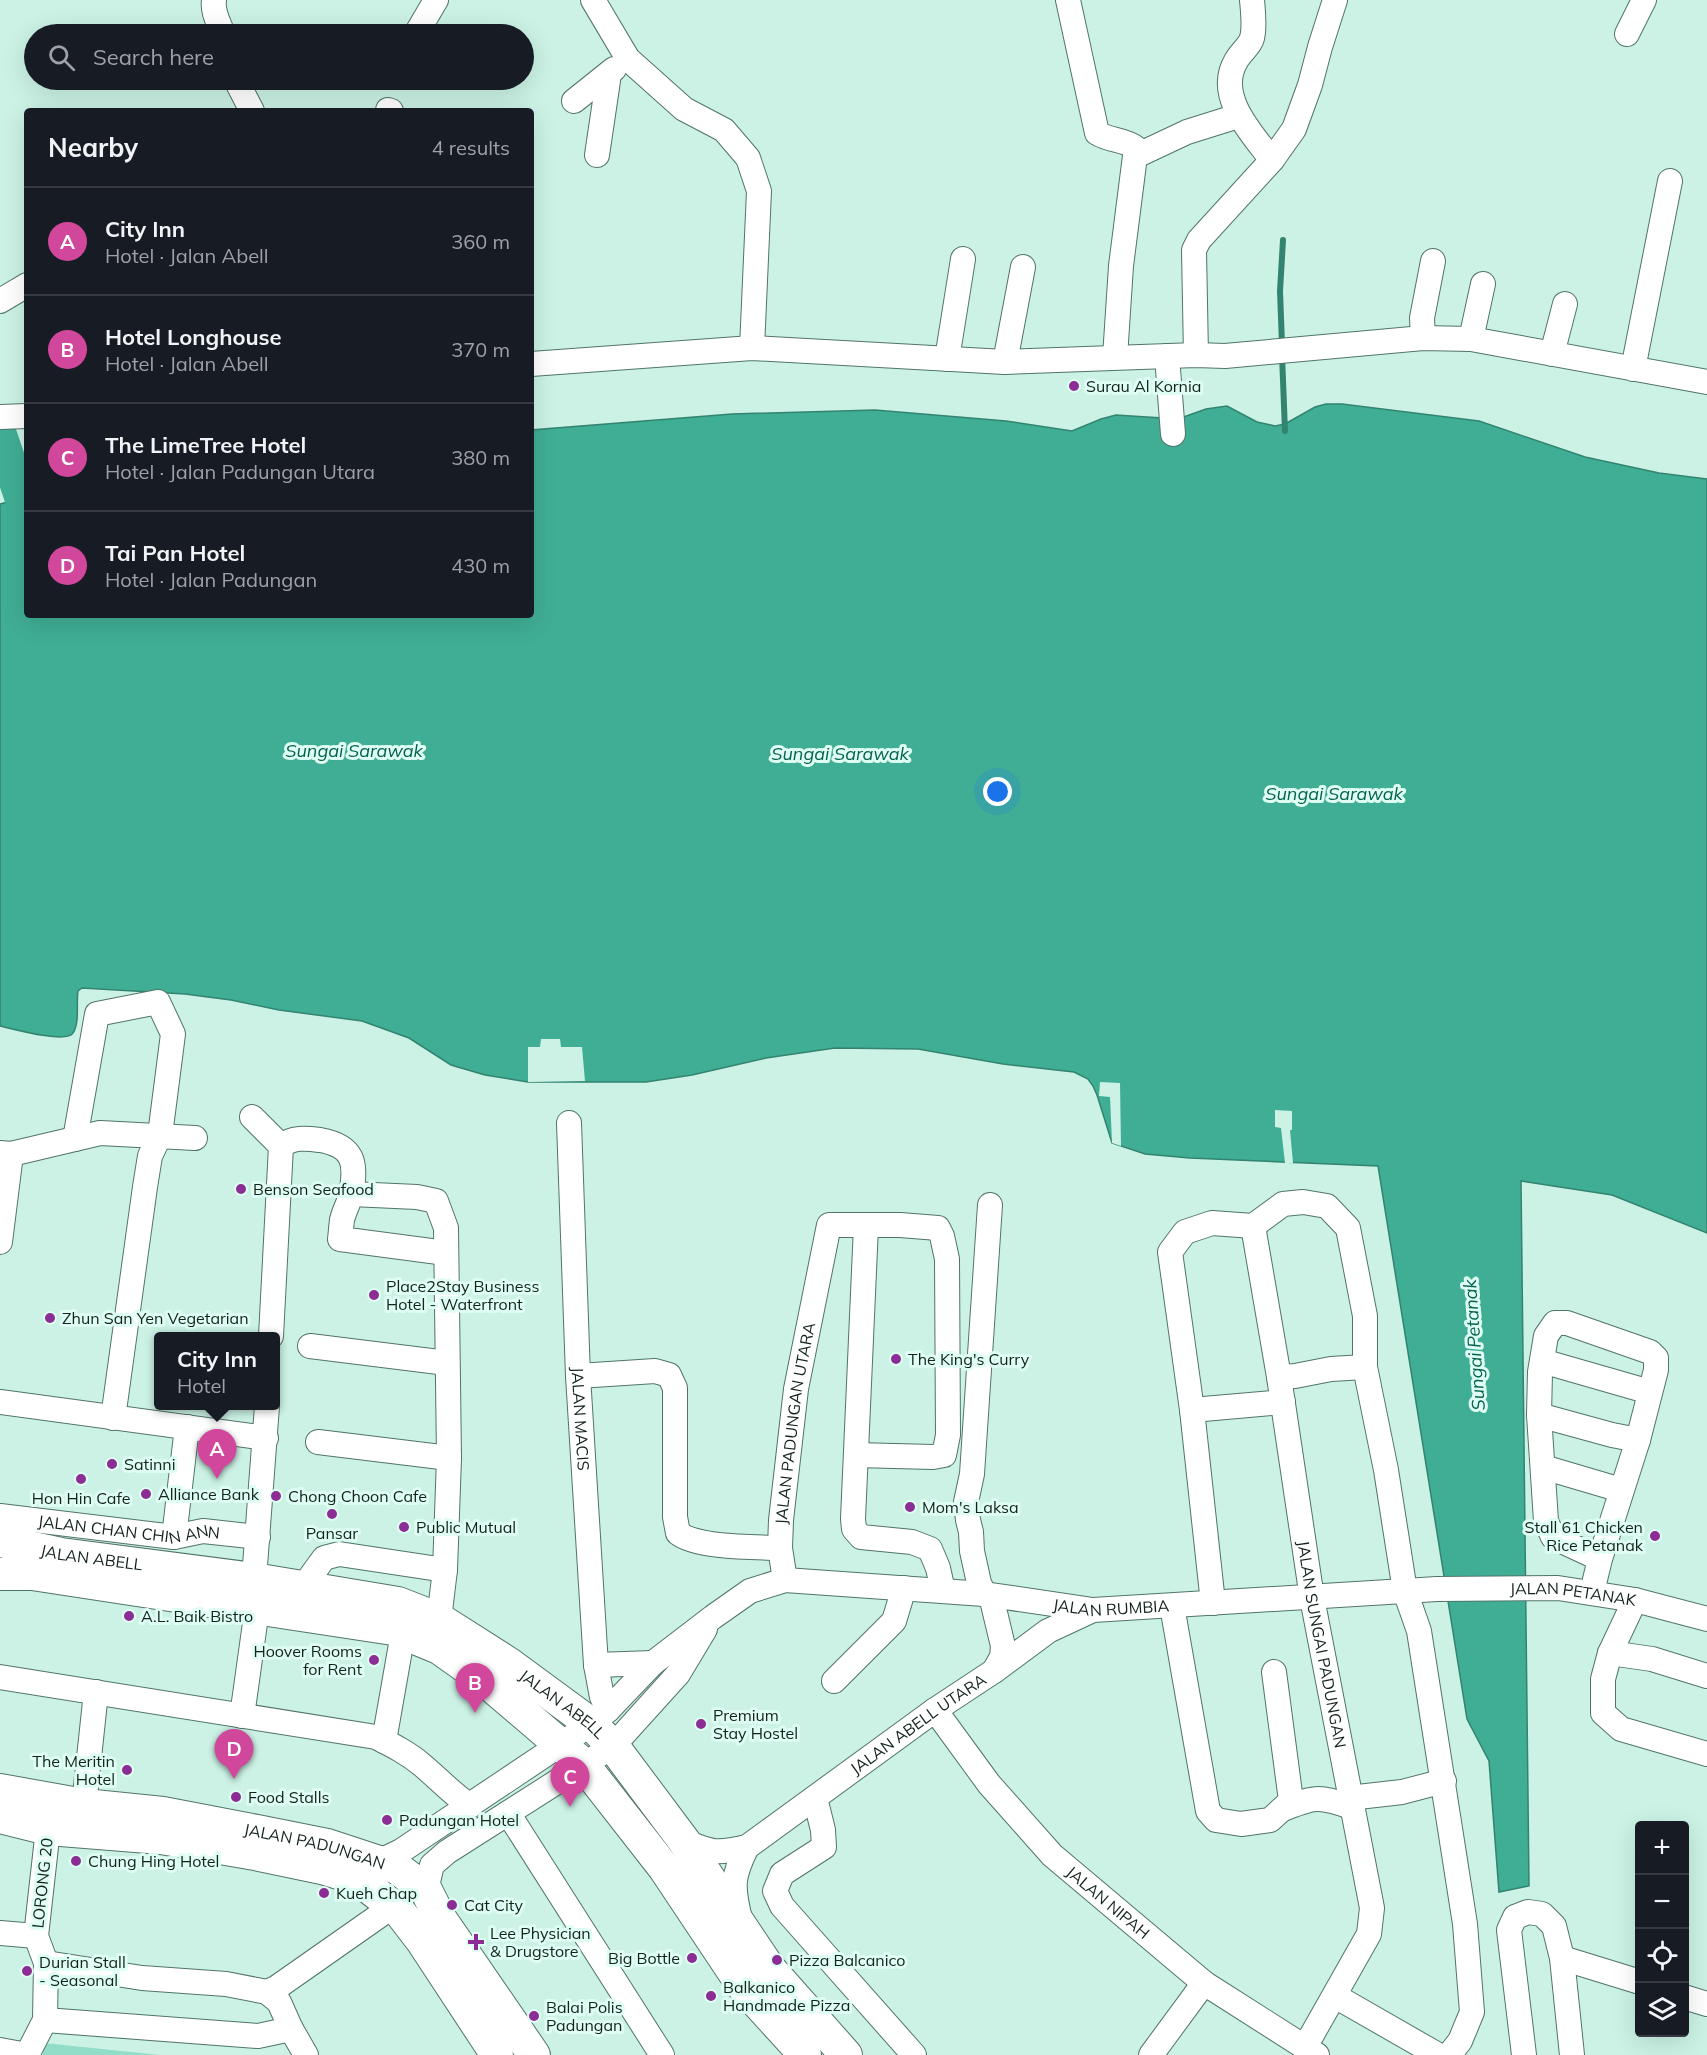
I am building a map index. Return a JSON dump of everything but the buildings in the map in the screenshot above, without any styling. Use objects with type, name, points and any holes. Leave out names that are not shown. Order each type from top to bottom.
[{"type":"main road","name":"JALAN ABELL","points":[[0,1541],[256,1594],[393,1629],[439,1648],[487,1682],[572,1755],[665,1869],[746,1989],[805,2055]]},
{"type":"main road","name":"JALAN ABELL","points":[[0,1574],[32,1574],[256,1594],[303,1587],[398,1603],[439,1619],[600,1717],[613,1746],[684,1840],[769,1968],[846,2055]]},
{"type":"main road","name":"JALAN PADUNGAN","points":[[0,1790],[84,1805],[163,1813],[327,1845],[397,1868],[426,1890],[440,1918],[534,2055]]},
{"type":"main road","name":"JALAN PADUNGAN","points":[[0,1817],[48,1829],[161,1838],[255,1854],[322,1868],[358,1879],[399,1911],[422,1941],[496,2055]]},
{"type":"street","points":[[422,24],[436,0]]},
{"type":"street","points":[[593,0],[628,58],[684,109],[724,130],[748,158],[759,191],[752,348]]},
{"type":"street","points":[[1068,0],[1097,133],[1130,143],[1136,148],[1121,266],[1115,357]]},
{"type":"street","points":[[1252,0],[1252,38],[1234,63],[1231,81],[1232,97],[1238,116],[1272,160]]},
{"type":"street","points":[[1196,355],[1194,250],[1199,240],[1272,160],[1294,129],[1310,85],[1335,0]]},
{"type":"street","points":[[1627,34],[1644,0]]},
{"type":"street","points":[[207,1],[218,24]]},
{"type":"street","points":[[574,101],[628,58]]},
{"type":"street","points":[[597,155],[609,74]]},
{"type":"street","points":[[241,90],[250,108]]},
{"type":"street","points":[[1136,156],[1187,132],[1238,116]]},
{"type":"street","points":[[1633,369],[1670,181]]},
{"type":"street","points":[[946,359],[963,259]]},
{"type":"street","points":[[1423,338],[1422,318],[1433,261]]},
{"type":"street","points":[[1005,362],[1023,267]]},
{"type":"street","points":[[1471,339],[1483,284]]},
{"type":"street","points":[[0,301],[24,287]]},
{"type":"street","points":[[1552,354],[1565,304]]},
{"type":"street","points":[[534,364],[752,348],[1005,362],[1115,357],[1226,356],[1423,338],[1471,339],[1707,381]]},
{"type":"street","points":[[1167,356],[1173,434]]},
{"type":"street","points":[[0,417],[24,416]]},
{"type":"street","points":[[75,1139],[97,1014],[158,1002],[173,1034],[160,1135],[148,1166],[113,1418]]},
{"type":"street","points":[[252,1117],[280,1146],[271,1332]]},
{"type":"street","name":"JALAN MACIS","points":[[569,1123],[578,1376],[596,1665],[602,1697],[600,1717]]},
{"type":"street","points":[[0,1242],[6,1153],[100,1133],[195,1138]]},
{"type":"street","points":[[280,1146],[288,1141],[302,1138],[336,1143],[346,1151],[355,1166],[351,1194],[342,1219],[340,1239],[446,1253]]},
{"type":"street","points":[[351,1194],[417,1197],[436,1201],[446,1228],[449,1458],[445,1570],[439,1619]]},
{"type":"street","points":[[1213,1603],[1192,1410],[1170,1252],[1185,1232],[1212,1224],[1253,1226],[1283,1204],[1303,1202],[1327,1206],[1348,1228],[1365,1316],[1365,1367],[1386,1470],[1405,1590],[1419,1631],[1444,1781],[1464,1924],[1472,2012],[1460,2041],[1449,2055]]},
{"type":"street","points":[[990,1205],[972,1473],[966,1502],[979,1584],[987,1595],[1002,1646],[1002,1657],[994,1671]]},
{"type":"street","name":"JALAN PADUNGAN UTARA","points":[[785,1580],[780,1548],[780,1520],[796,1389],[829,1225],[900,1225],[938,1228],[948,1259],[948,1435],[944,1455],[933,1457],[856,1455]]},
{"type":"street","points":[[866,1226],[854,1529],[861,1538],[912,1542],[930,1549],[939,1568],[943,1591]]},
{"type":"street","name":"JALAN SUNGAI PADUNGAN","points":[[1253,1226],[1283,1402],[1312,1598],[1372,1908],[1369,1934],[1335,1996],[1311,2051]]},
{"type":"street","points":[[1592,1592],[1600,1559],[1638,1440],[1656,1370],[1656,1358],[1650,1352],[1568,1323],[1555,1323],[1546,1336],[1540,1372],[1539,1415],[1546,1521],[1553,1537],[1600,1559]]},
{"type":"street","points":[[310,1346],[447,1363]]},
{"type":"street","points":[[1542,1361],[1650,1392]]},
{"type":"street","points":[[1279,1377],[1331,1369],[1365,1367]]},
{"type":"street","points":[[578,1376],[655,1371],[669,1375],[675,1388],[675,1517],[678,1533],[685,1538],[727,1546],[780,1548]]},
{"type":"street","points":[[0,1402],[266,1438]]},
{"type":"street","points":[[1192,1410],[1283,1402]]},
{"type":"street","points":[[242,1716],[256,1594],[267,1410]]},
{"type":"street","points":[[1539,1415],[1612,1436],[1638,1440]]},
{"type":"street","points":[[174,1538],[187,1427]]},
{"type":"street","points":[[318,1443],[449,1458]]},
{"type":"street","points":[[1543,1467],[1621,1490]]},
{"type":"street","name":"JALAN CHAN CHIN ANN","points":[[0,1516],[174,1538],[203,1531],[258,1537]]},
{"type":"street","points":[[303,1587],[324,1558],[339,1554],[445,1570]]},
{"type":"street","points":[[426,1890],[432,1865],[447,1852],[508,1813],[572,1755],[600,1717],[653,1663],[750,1591],[785,1580]]},
{"type":"street","name":"JALAN RUMBIA","points":[[785,1580],[987,1595],[1093,1610],[1437,1589]]},
{"type":"street","points":[[834,1681],[894,1621],[904,1588]]},
{"type":"street","name":"JALAN PETANAK","points":[[1437,1589],[1558,1588],[1635,1600],[1707,1619]]},
{"type":"street","points":[[1635,1600],[1610,1653],[1603,1679],[1603,1713],[1621,1729],[1707,1754]]},
{"type":"street","points":[[1172,1606],[1208,1811],[1215,1820],[1241,1824],[1270,1820],[1292,1801],[1274,1672]]},
{"type":"street","name":"JALAN ABELL UTARA","points":[[747,1847],[1048,1631],[1093,1610]]},
{"type":"street","points":[[380,1861],[401,1851],[470,1806],[572,1755],[613,1746],[678,1674],[713,1617]]},
{"type":"street","points":[[384,1741],[403,1633]]},
{"type":"street","points":[[1610,1653],[1652,1659],[1707,1676]]},
{"type":"street","points":[[596,1665],[653,1663]]},
{"type":"street","points":[[0,1677],[376,1737],[421,1764],[450,1793],[470,1806]]},
{"type":"street","points":[[84,1805],[96,1692]]},
{"type":"street","name":"JALAN NIPAH","points":[[935,1710],[989,1784],[1052,1855],[1204,1983],[1311,2051]]},
{"type":"street","points":[[1281,1810],[1310,1798],[1350,1802],[1444,1781]]},
{"type":"street","points":[[815,1798],[823,1830],[824,1847],[782,1874],[775,1891],[782,1906],[914,2055]]},
{"type":"street","points":[[508,1813],[662,2055]]},
{"type":"street","name":"LORONG 20","points":[[36,1936],[48,1829]]},
{"type":"street","points":[[684,1840],[704,1850],[723,1853],[747,1847]]},
{"type":"street","points":[[742,1929],[736,1903],[734,1876],[747,1847]]},
{"type":"street","points":[[267,1992],[393,1906]]},
{"type":"street","points":[[1524,2055],[1509,1930],[1515,1917],[1528,1912],[1542,1914],[1554,1926],[1562,1958],[1572,2055]]},
{"type":"street","points":[[0,1934],[36,1936],[46,1963],[45,2020],[27,2055],[0,2050]]},
{"type":"street","points":[[1562,1958],[1635,1980]]},
{"type":"street","points":[[46,1963],[142,1978],[226,1984],[267,1992],[279,2002],[291,2030],[306,2055]]},
{"type":"street","points":[[1152,2055],[1204,1983]]},
{"type":"street","points":[[258,2036],[267,2009],[267,1992]]},
{"type":"street","points":[[1335,1996],[1438,2055]]},
{"type":"street","points":[[1689,1999],[1707,2004]]},
{"type":"street","points":[[45,2020],[258,2036],[291,2030]]},
{"type":"shaded area","points":[[44,2043],[160,2055],[43,2055]]},
{"type":"water","name":"Sungai Sarawak","points":[[1342,404],[1479,421],[1585,457],[1659,473],[1707,479],[1707,1233],[1612,1195],[1521,1181],[1529,1886],[1499,1892],[1489,1761],[1467,1719],[1378,1166],[1145,1154],[1112,1143],[1093,1086],[1088,1079],[1074,1072],[1003,1064],[918,1049],[835,1048],[766,1058],[692,1075],[646,1082],[528,1082],[485,1075],[451,1065],[409,1038],[362,1021],[185,994],[82,988],[78,991],[75,1029],[69,1036],[39,1035],[0,1026],[0,504],[24,498],[24,618],[534,618],[534,430],[732,414],[875,410],[1006,421],[1072,431],[1116,415],[1178,419],[1206,409],[1227,406],[1257,422],[1275,426],[1285,424],[1315,407]]},
{"type":"pier","points":[[541,1039],[560,1039],[561,1047],[582,1047],[585,1081],[528,1082],[528,1047],[540,1047]]},
{"type":"pier","points":[[1100,1082],[1120,1083],[1121,1146],[1112,1143],[1110,1097],[1099,1096]]},
{"type":"pier","points":[[1275,1110],[1292,1111],[1292,1130],[1290,1130],[1293,1163],[1285,1163],[1281,1128],[1275,1127]]},
{"type":"waterway","points":[[1282,344],[1280,291],[1283,240]]},
{"type":"waterway","points":[[1282,355],[1285,431]]},
{"type":"waterway","points":[[0,435],[24,505]]},
{"type":"place","name":"Surau Al Kornia","points":[[1074,386]]},
{"type":"place","name":"Benson Seafood","points":[[241,1189]]},
{"type":"place","name":"Place2Stay Business Hotel - Waterfront","points":[[374,1295]]},
{"type":"place","name":"Zhun San Yen Vegetarian","points":[[50,1318]]},
{"type":"place","name":"The King's Curry","points":[[896,1359]]},
{"type":"place","name":"Satinni","points":[[112,1464]]},
{"type":"place","name":"Hon Hin Cafe","points":[[81,1479]]},
{"type":"place","name":"City Inn","points":[[217,1479]]},
{"type":"place","name":"Alliance Bank","points":[[146,1494]]},
{"type":"place","name":"Chong Choon Cafe","points":[[276,1496]]},
{"type":"place","name":"Mom's Laksa","points":[[910,1507]]},
{"type":"place","name":"Pansar","points":[[332,1514]]},
{"type":"place","name":"Public Mutual","points":[[404,1527]]},
{"type":"place","name":"Stall 61 Chicken Rice Petanak","points":[[1655,1536]]},
{"type":"place","name":"A.L. Baik Bistro","points":[[129,1616]]},
{"type":"place","name":"Hoover Rooms for Rent","points":[[374,1660]]},
{"type":"place","name":"Hotel Longhouse","points":[[475,1713]]},
{"type":"place","name":"Premium Stay Hostel","points":[[701,1724]]},
{"type":"place","name":"The Meritin Hotel","points":[[127,1770]]},
{"type":"place","name":"Tai Pan Hotel","points":[[234,1779]]},
{"type":"place","name":"Food Stalls","points":[[236,1797]]},
{"type":"place","name":"The LimeTree Hotel","points":[[570,1807]]},
{"type":"place","name":"Padungan Hotel","points":[[387,1820]]},
{"type":"place","name":"Chung Hing Hotel","points":[[76,1861]]},
{"type":"place","name":"Kueh Chap","points":[[324,1893]]},
{"type":"place","name":"Cat City","points":[[452,1905]]},
{"type":"place","name":"Lee Physician & Drugstore","points":[[476,1942]]},
{"type":"place","name":"Big Bottle","points":[[692,1958]]},
{"type":"place","name":"Pizza Balcanico","points":[[777,1960]]},
{"type":"place","name":"Durian Stall - Seasonal","points":[[27,1971]]},
{"type":"place","name":"Balkanico Handmade Pizza","points":[[711,1996]]},
{"type":"place","name":"Balai Polis Padungan","points":[[534,2016]]},
{"type":"water label","name":"Sungai Petanak","points":[[1474,1345]]}]
